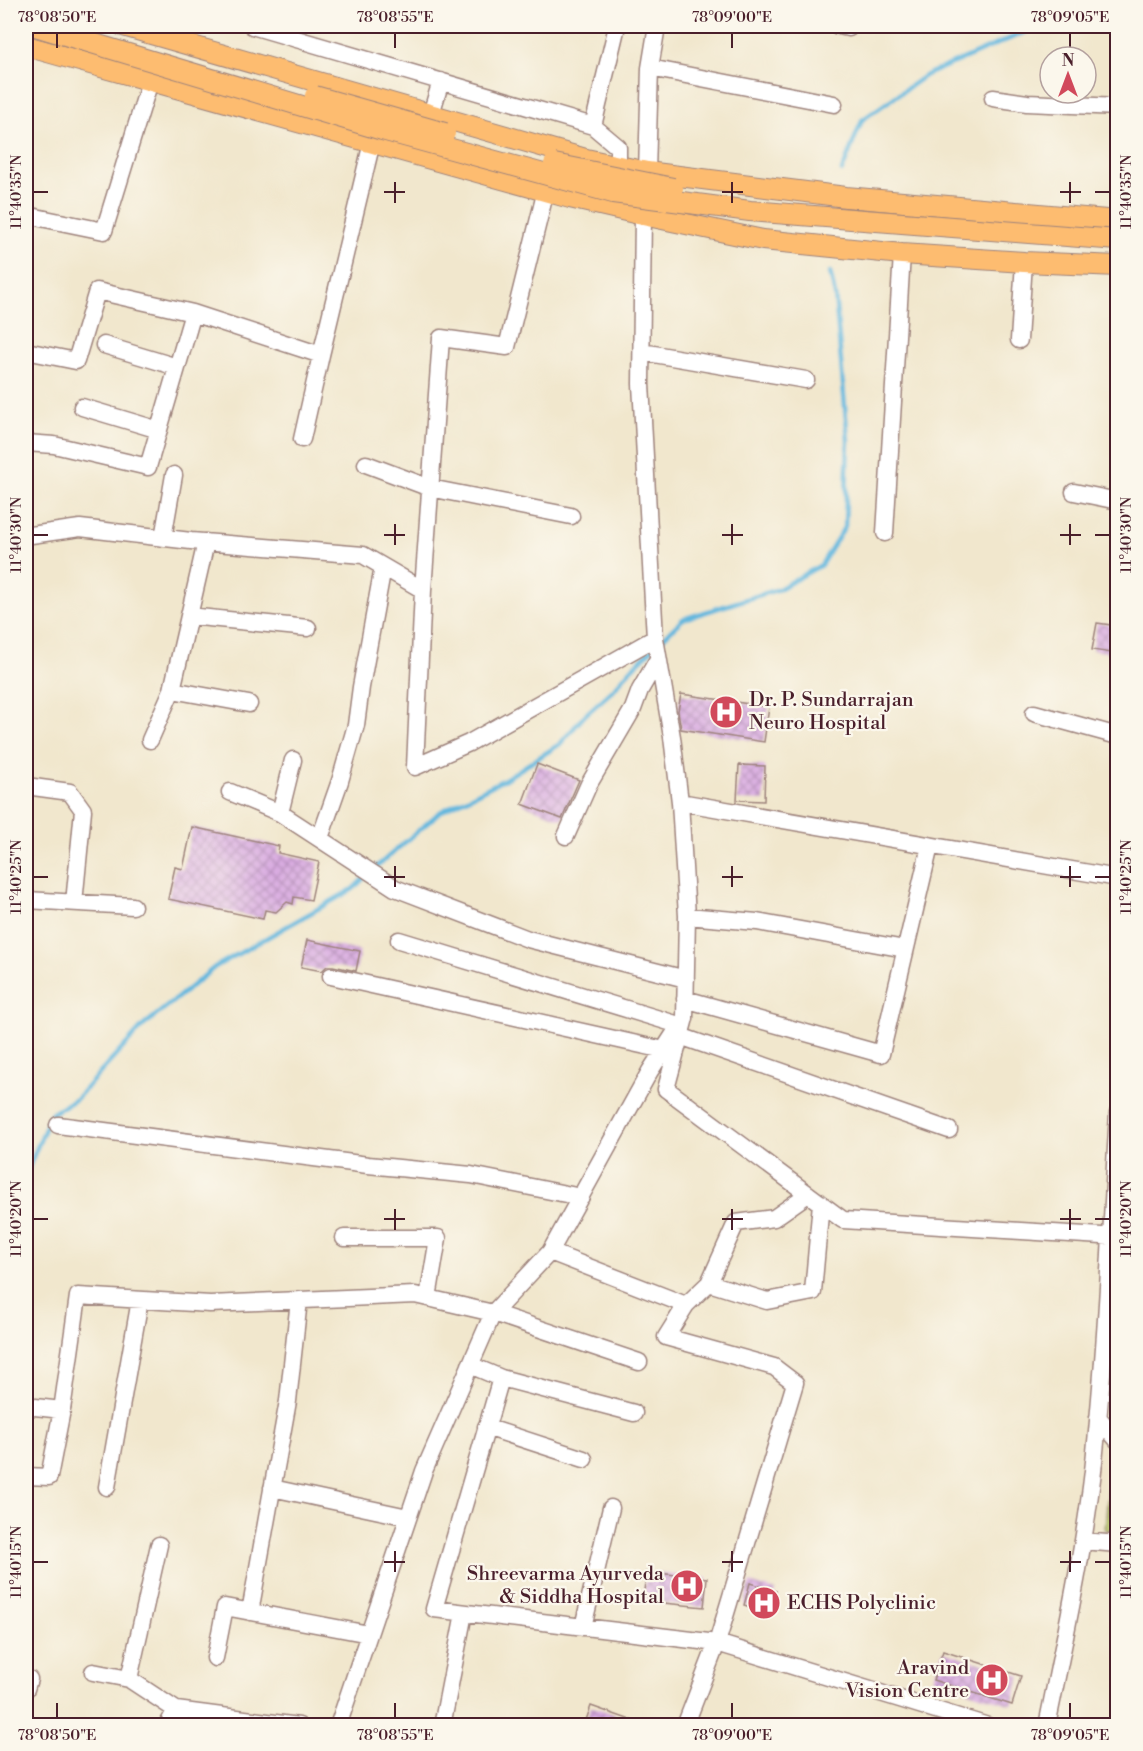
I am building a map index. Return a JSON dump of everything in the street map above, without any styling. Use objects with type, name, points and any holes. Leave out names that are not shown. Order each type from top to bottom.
[{"type":"main road","points":[[35,26],[382,130],[613,193],[750,212],[1118,240]]},
{"type":"main road","points":[[67,26],[550,163],[658,186],[812,207],[902,216],[1118,229]]},
{"type":"main road","points":[[123,26],[618,167],[846,197],[1118,221]]},
{"type":"main road","points":[[26,46],[570,198],[763,240],[902,254],[1118,266]]},
{"type":"main road","points":[[644,215],[647,172]]},
{"type":"street","points":[[252,26],[593,126],[618,147],[618,167]]},
{"type":"street","points":[[593,126],[617,26]]},
{"type":"street","points":[[647,172],[650,68],[657,26]]},
{"type":"street","points":[[650,68],[834,104]]},
{"type":"street","points":[[26,215],[104,231],[150,81]]},
{"type":"street","points":[[431,114],[441,81]]},
{"type":"street","points":[[993,98],[1027,103],[1118,107]]},
{"type":"street","points":[[302,439],[372,142]]},
{"type":"street","points":[[546,190],[507,347],[441,338],[423,590],[415,766],[468,743],[657,647]]},
{"type":"street","points":[[644,215],[641,384],[657,647],[680,802],[687,916],[685,999],[666,1089],[843,1220],[1114,1237]]},
{"type":"street","points":[[885,533],[902,254]]},
{"type":"street","points":[[1020,340],[1024,262]]},
{"type":"street","points":[[26,351],[75,361],[97,291],[193,313],[321,355]]},
{"type":"street","points":[[26,443],[54,445],[148,467],[193,313]]},
{"type":"street","points":[[104,345],[177,367]]},
{"type":"street","points":[[642,352],[806,380]]},
{"type":"street","points":[[82,407],[159,430]]},
{"type":"street","points":[[366,464],[430,488],[571,516]]},
{"type":"street","points":[[163,538],[174,475]]},
{"type":"street","points":[[1074,492],[1118,501]]},
{"type":"street","points":[[26,534],[80,528],[163,538],[363,555],[423,590]]},
{"type":"street","points":[[150,740],[172,690],[206,542]]},
{"type":"street","points":[[321,838],[356,725],[383,567]]},
{"type":"street","points":[[189,616],[308,628]]},
{"type":"street","points":[[566,836],[597,767],[633,709],[657,647]]},
{"type":"street","points":[[172,690],[249,704]]},
{"type":"street","points":[[1034,713],[1118,736]]},
{"type":"street","points":[[280,813],[293,760]]},
{"type":"street","points":[[26,786],[70,792],[83,810],[74,903]]},
{"type":"street","points":[[230,792],[280,813],[395,888],[528,939],[686,979]]},
{"type":"street","points":[[680,802],[1118,878]]},
{"type":"street","points":[[685,999],[881,1054],[930,846]]},
{"type":"street","points":[[26,900],[133,906]]},
{"type":"street","points":[[687,916],[757,922],[905,949]]},
{"type":"street","points":[[399,940],[681,1026],[949,1130]]},
{"type":"street","points":[[331,976],[664,1050]]},
{"type":"street","points":[[338,1725],[424,1471],[493,1313],[550,1252],[650,1071],[681,1026]]},
{"type":"street","points":[[1047,1725],[1083,1541],[1098,1417],[1114,1237],[1118,1112]]},
{"type":"street","points":[[57,1125],[356,1163],[471,1175],[580,1197]]},
{"type":"street","points":[[686,1725],[717,1643],[795,1383],[774,1367],[666,1337],[686,1305],[709,1283],[736,1223],[774,1218],[815,1199]]},
{"type":"street","points":[[709,1283],[767,1301],[813,1292],[815,1199]]},
{"type":"street","points":[[344,1238],[438,1238],[428,1298]]},
{"type":"street","points":[[550,1252],[686,1305]]},
{"type":"street","points":[[26,1476],[49,1478],[62,1410],[78,1296],[210,1304],[415,1295],[493,1313],[639,1362]]},
{"type":"street","points":[[107,1486],[140,1300]]},
{"type":"street","points":[[250,1612],[288,1401],[299,1300]]},
{"type":"street","points":[[470,1365],[501,1378],[634,1413]]},
{"type":"street","points":[[501,1378],[434,1609],[717,1643],[987,1725]]},
{"type":"street","points":[[26,1406],[62,1410]]},
{"type":"street","points":[[1098,1417],[1118,1442]]},
{"type":"street","points":[[486,1427],[584,1459]]},
{"type":"street","points":[[272,1488],[408,1517]]},
{"type":"street","points":[[583,1627],[611,1509]]},
{"type":"street","points":[[1083,1541],[1118,1544]]},
{"type":"street","points":[[129,1679],[159,1545]]},
{"type":"street","points":[[215,1658],[225,1607],[369,1634]]},
{"type":"street","points":[[442,1725],[464,1612]]},
{"type":"street","points":[[93,1672],[129,1679],[176,1710],[299,1725]]},
{"type":"street","points":[[166,1725],[176,1710]]},
{"type":"green space","points":[[1111,1456],[1117,1464],[1117,1531],[1105,1530]]},
{"type":"building","points":[[1097,623],[1118,626],[1118,654],[1092,650]]},
{"type":"building","points":[[681,694],[769,707],[764,742],[681,729],[678,711]]},
{"type":"building","points":[[537,764],[579,780],[562,819],[522,804]]},
{"type":"building","points":[[739,765],[765,766],[764,801],[737,800]]},
{"type":"building","points":[[192,827],[279,846],[278,853],[319,862],[311,900],[294,897],[293,904],[287,902],[276,912],[265,910],[263,919],[168,899],[175,867],[183,869]]},
{"type":"building","points":[[307,940],[360,951],[356,971],[333,966],[327,966],[322,971],[301,967]]},
{"type":"building","points":[[646,1572],[707,1578],[704,1607],[643,1601]]},
{"type":"building","points":[[750,1583],[776,1591],[769,1613],[744,1605]]},
{"type":"building","points":[[943,1651],[1021,1676],[1012,1705],[933,1680]]},
{"type":"building","points":[[591,1706],[642,1724],[592,1725],[585,1723]]},
{"type":"waterway","points":[[842,171],[862,120],[926,75],[1039,26]]},
{"type":"waterway","points":[[659,642],[683,619],[779,589],[821,565],[845,526],[848,440],[835,295],[830,272]]},
{"type":"waterway","points":[[373,870],[440,812],[505,779],[560,744],[585,715],[612,691],[653,648]]},
{"type":"waterway","points":[[26,1174],[51,1114],[76,1099],[143,1026],[215,967],[353,889],[367,875]]},
{"type":"place","name":"Dr. P. Sundarrajan Neuro Hospital","points":[[726,712]]},
{"type":"place","name":"Shreevarma Ayurveda & Siddha Hospital","points":[[687,1586]]},
{"type":"place","name":"ECHS Polyclinic","points":[[764,1603]]},
{"type":"place","name":"Aravind Vision Centre","points":[[992,1680]]}]
